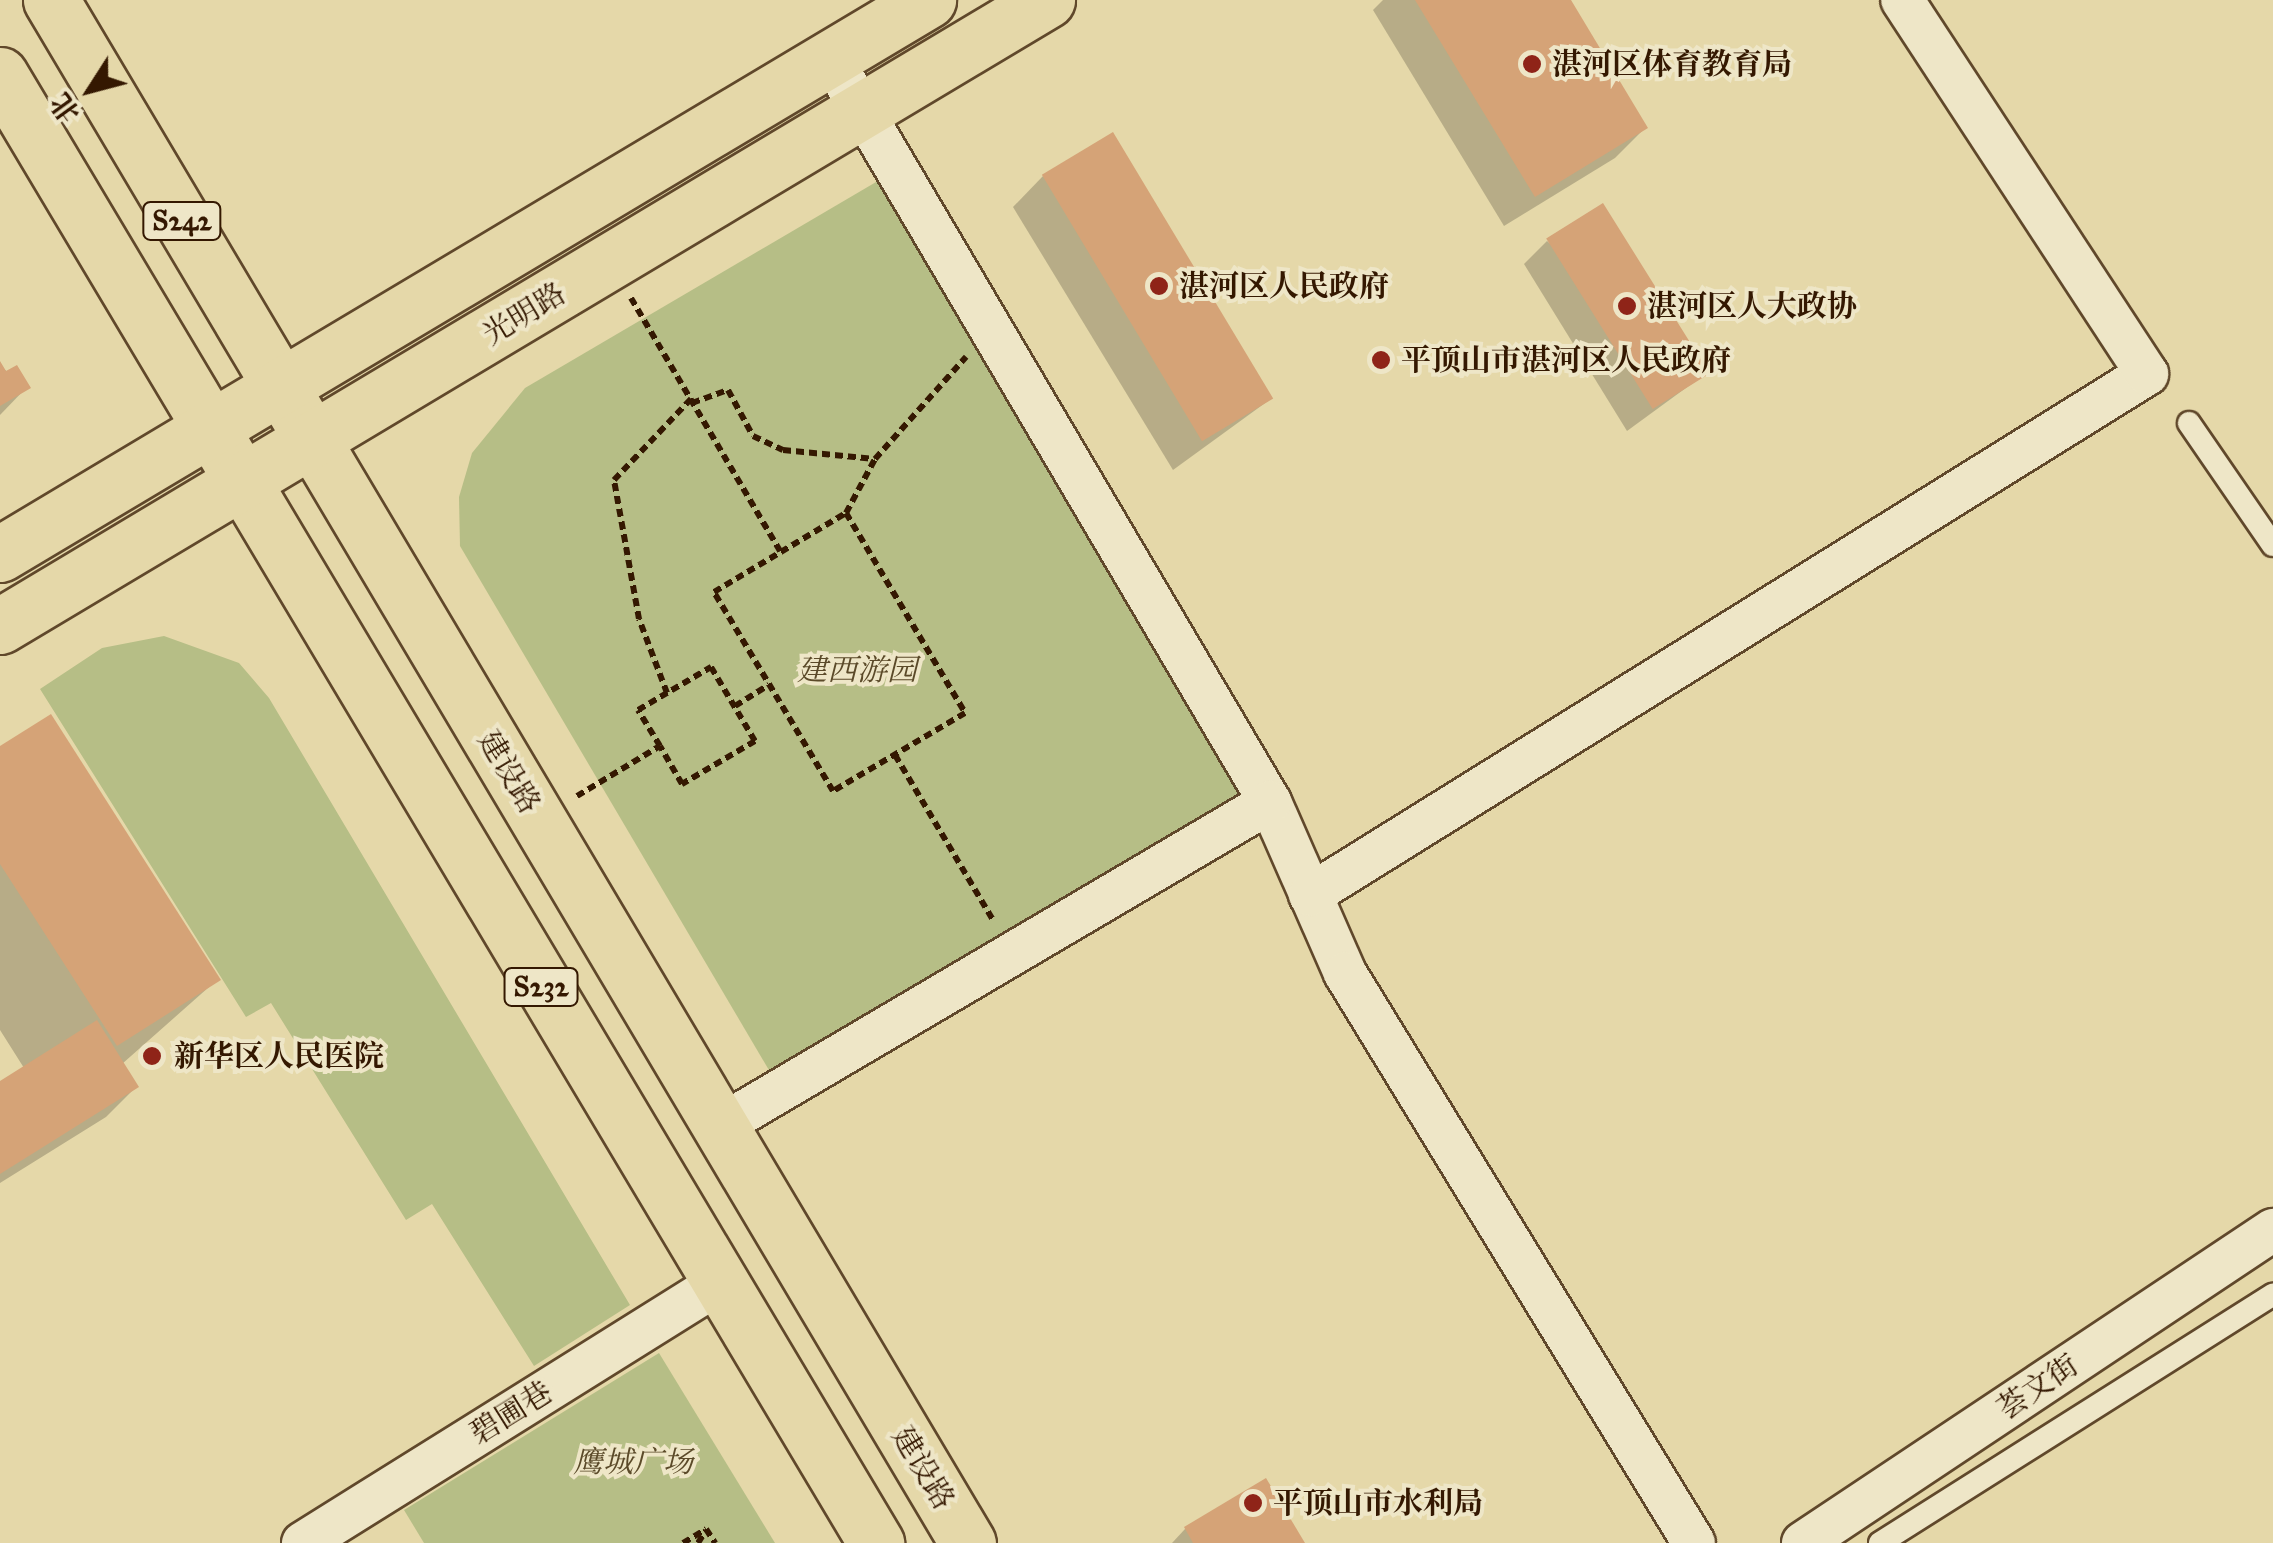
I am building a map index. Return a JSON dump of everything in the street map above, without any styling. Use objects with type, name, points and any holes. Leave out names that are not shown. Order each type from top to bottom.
[{"type":"main road","name":"建设路","points":[[51,0],[968,1543]]},
{"type":"main road","name":"光明路","points":[[0,554],[928,0]]},
{"type":"main road","name":"光明路","points":[[0,626],[1046,0]]},
{"type":"main road","name":"S242","points":[[0,75],[208,431]]},
{"type":"main road","name":"S232","points":[[208,431],[876,1543]]},
{"type":"street","points":[[1310,894],[2146,374],[1902,0]]},
{"type":"street","points":[[831,58],[1270,802],[1345,973],[1694,1543]]},
{"type":"street","points":[[720,1126],[1270,802]]},
{"type":"street","name":"荟文街","points":[[1803,1543],[2273,1230]]},
{"type":"street","name":"碧圃巷","points":[[303,1543],[718,1284]]},
{"type":"lane","points":[[2189,424],[2273,545]]},
{"type":"lane","points":[[1880,1543],[2272,1297]]},
{"type":"path","points":[[610,262],[780,551]]},
{"type":"path","points":[[846,513],[965,713],[833,792],[714,592],[846,513],[875,459],[945,374],[993,335]]},
{"type":"path","points":[[667,693],[639,619],[614,480],[692,401],[728,390],[753,436],[783,450],[875,459]]},
{"type":"path","points":[[711,667],[756,741],[682,784],[638,710],[667,693],[711,667]]},
{"type":"path","points":[[734,706],[770,685]]},
{"type":"path","points":[[538,820],[660,746]]},
{"type":"path","points":[[895,754],[1013,954]]},
{"type":"path","points":[[683,1543],[706,1528]]},
{"type":"path","points":[[698,1543],[706,1528]]},
{"type":"path","points":[[706,1528],[715,1543]]},
{"type":"green space","name":"建西游园","points":[[888,175],[1253,795],[773,1077],[460,546],[459,497],[472,453],[525,388]]},
{"type":"green space","points":[[164,636],[239,663],[269,698],[630,1305],[534,1366],[432,1204],[406,1220],[271,1003],[246,1017],[40,689],[102,648]]},
{"type":"green space","name":"鹰城广场","points":[[659,1353],[775,1543],[424,1543],[404,1510]]},
{"type":"building","name":"湛河区体育教育局","points":[[1415,0],[1571,0],[1648,128],[1535,197]]},
{"type":"building","name":"湛河区人民政府","points":[[1113,132],[1273,399],[1202,441],[1042,175]]},
{"type":"building","name":"湛河区人大政协","points":[[1603,203],[1710,373],[1653,409],[1546,239]]},
{"type":"building","points":[[0,361],[6,371],[17,365],[31,388],[0,406]]},
{"type":"building","points":[[51,714],[221,980],[117,1046],[0,864],[0,746]]},
{"type":"building","points":[[97,1020],[139,1087],[0,1174],[0,1081]]},
{"type":"building","name":"平顶山市水利局","points":[[1266,1478],[1305,1543],[1193,1543],[1184,1527]]},
{"type":"place","name":"湛河区体育教育局","points":[[1532,64]]},
{"type":"place","name":"湛河区人民政府","points":[[1159,286]]},
{"type":"place","name":"湛河区人大政协","points":[[1627,306]]},
{"type":"place","name":"平顶山市湛河区人民政府","points":[[1381,360]]},
{"type":"place","name":"新华区人民医院","points":[[152,1056]]},
{"type":"place","name":"平顶山市水利局","points":[[1253,1503]]}]
